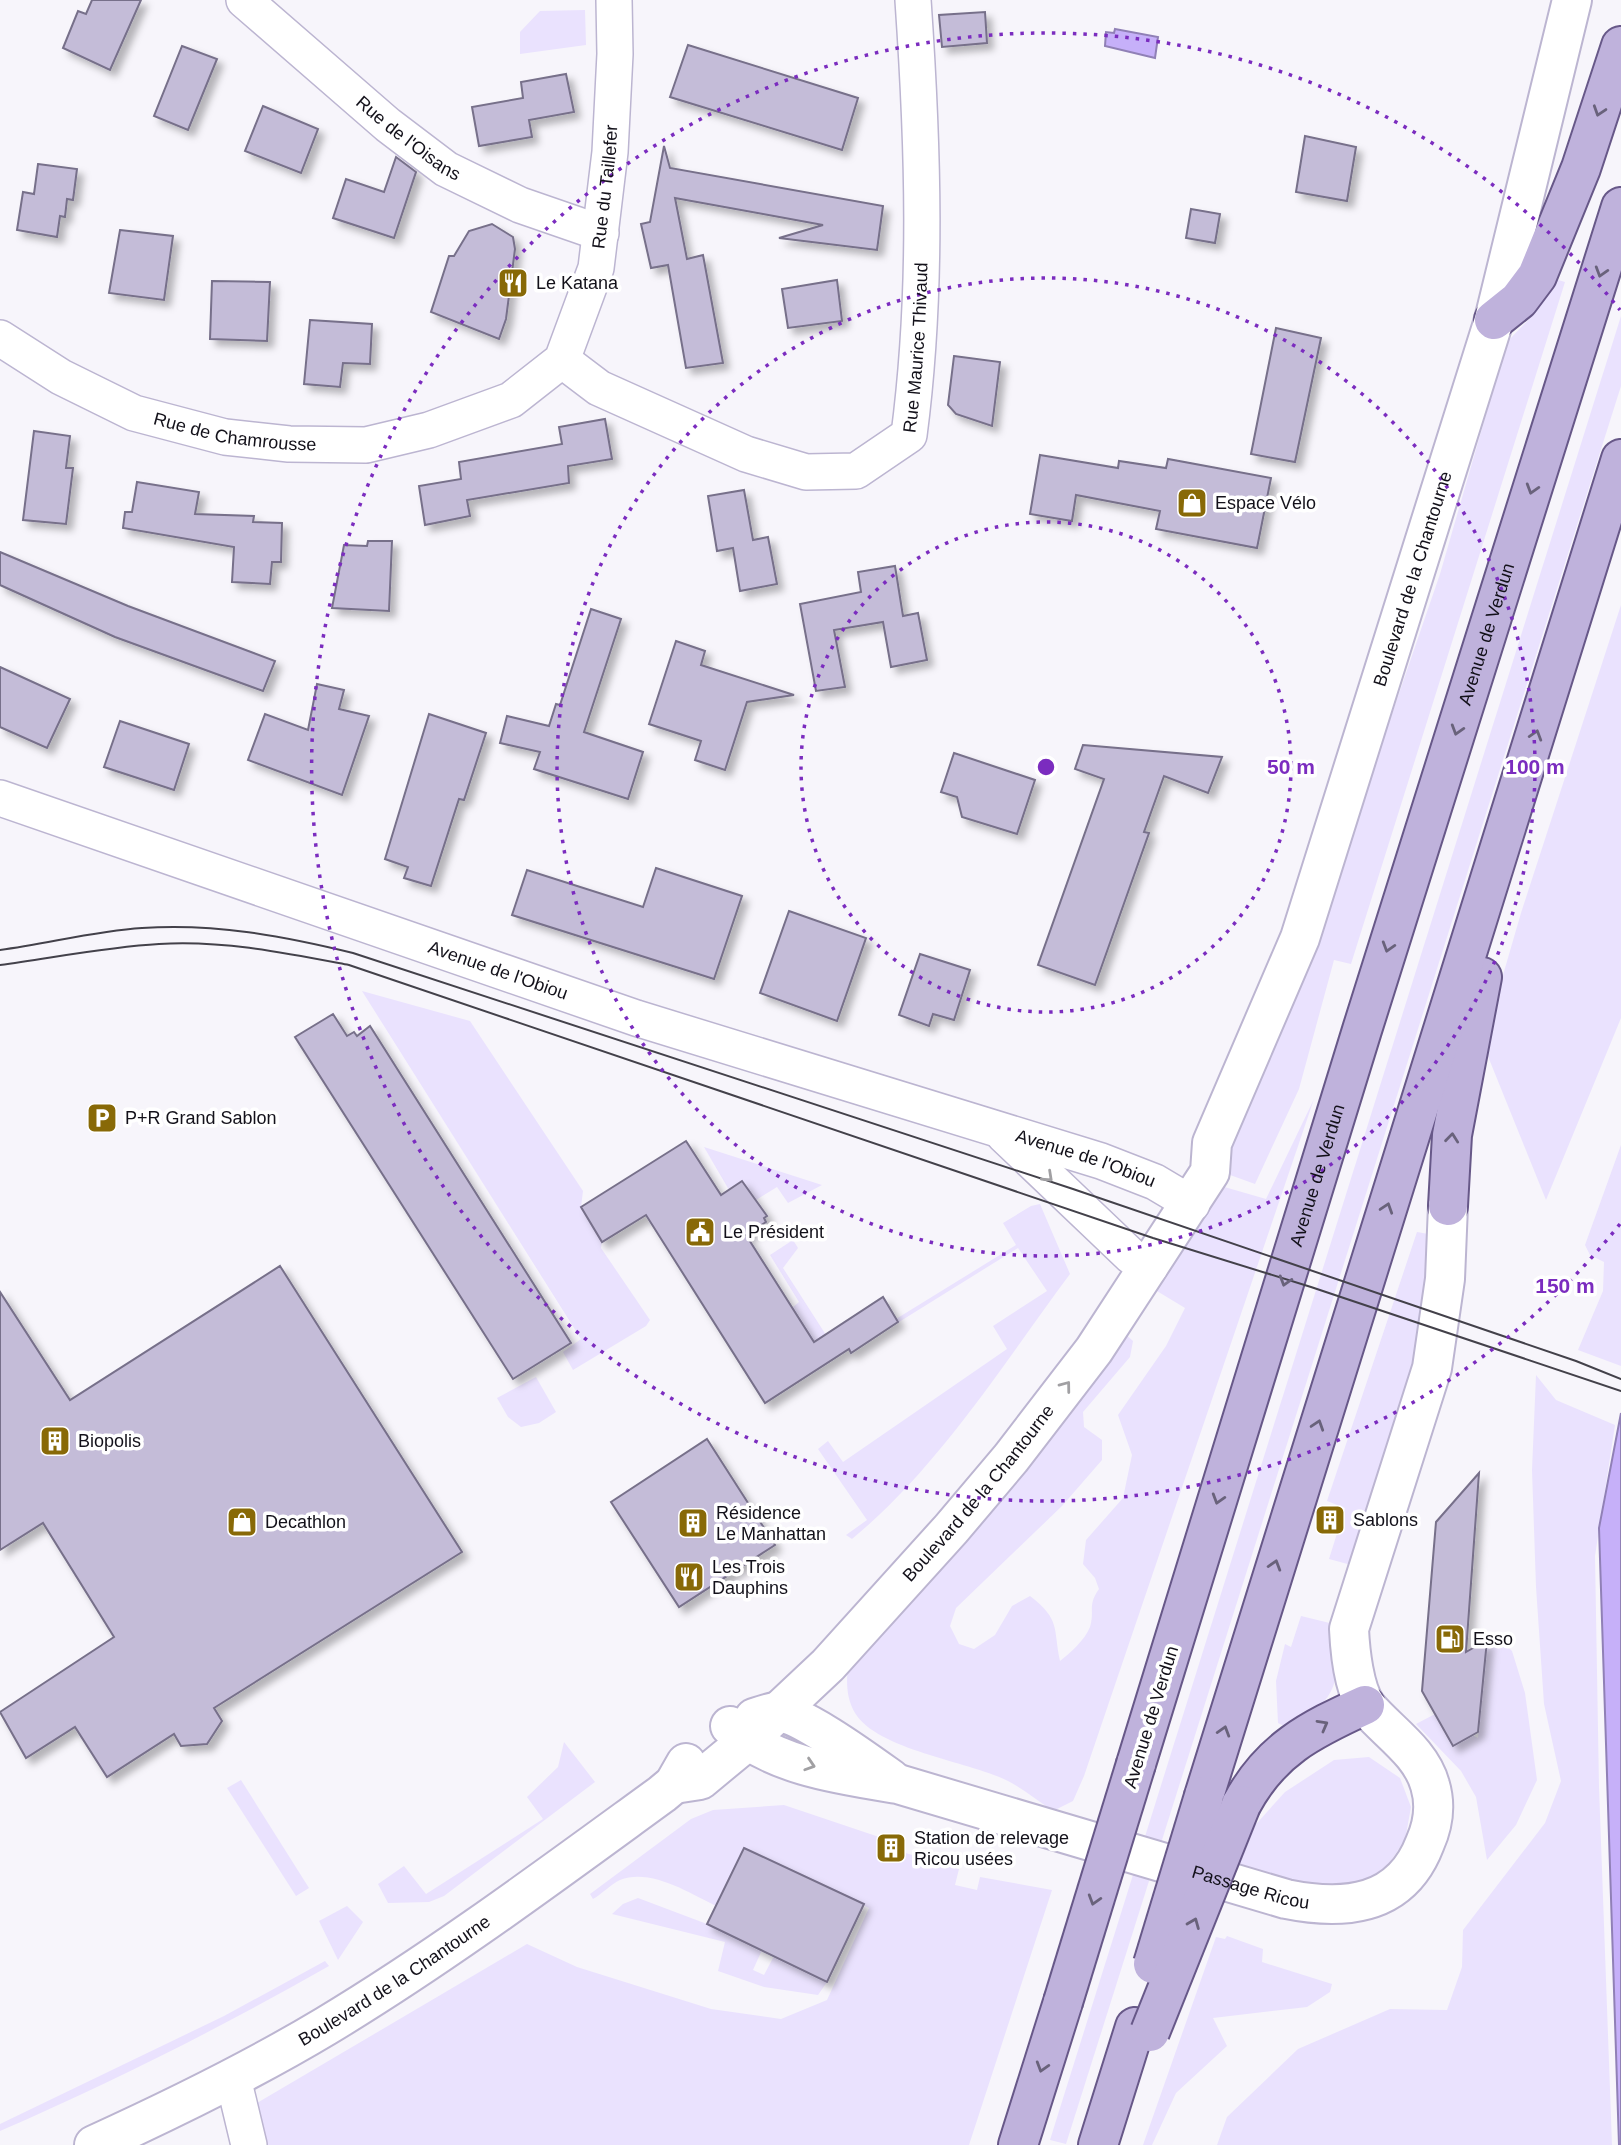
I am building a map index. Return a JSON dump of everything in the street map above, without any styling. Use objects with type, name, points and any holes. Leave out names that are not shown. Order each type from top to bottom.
[{"type":"main road","points":[[1494,320],[1520,300],[1537,276],[1581,168],[1621,46]]},
{"type":"main road","name":"Avenue de Verdun","points":[[1018,2145],[1362,1030],[1621,207]]},
{"type":"main road","points":[[1109,2145],[1204,1796],[1621,459]]},
{"type":"main road","points":[[1448,1206],[1452,1135],[1516,800]]},
{"type":"main road","points":[[1098,2145],[1142,2029],[1254,1781],[1292,1744],[1365,1704]]},
{"type":"street","name":"Rue de l'Oisans","points":[[244,0],[388,125],[446,169],[520,205],[601,233]]},
{"type":"street","name":"Rue du Taillefer","points":[[562,360],[596,268],[610,152],[615,54],[614,0]]},
{"type":"street","name":"Rue Maurice Thivaud","points":[[562,360],[598,388],[746,454],[806,472],[856,471],[909,435],[920,354],[923,137],[913,0]]},
{"type":"street","name":"Boulevard de la Chantourne","points":[[94,2145],[233,2078],[325,2026],[418,1968],[674,1784],[686,1763],[737,1733],[990,1444],[1140,1261],[1182,1199],[1210,1172],[1212,1143],[1300,938],[1494,320],[1572,0]]},
{"type":"street","name":"Rue de Chamrousse","points":[[0,338],[61,377],[134,414],[225,437],[289,444],[366,444],[429,430],[488,411],[511,400],[562,360]]},
{"type":"street","name":"Avenue de l'Obiou","points":[[0,798],[636,1018],[1101,1161],[1155,1182],[1182,1199]]},
{"type":"street","name":"Avenue de l'Obiou","points":[[998,1130],[1140,1261]]},
{"type":"street","points":[[1365,1704],[1351,1656],[1349,1629],[1432,1368],[1445,1279],[1448,1206]]},
{"type":"street","name":"Boulevard de la Chantourne","points":[[777,1712],[828,1665],[1011,1458],[1094,1350],[1140,1261]]},
{"type":"street","points":[[828,1665],[825,1691],[842,1745]]},
{"type":"street","name":"Passage Ricou","points":[[898,1784],[1286,1899],[1329,1905],[1350,1903],[1377,1898],[1412,1871],[1431,1830],[1434,1808],[1430,1784],[1419,1764],[1400,1738],[1365,1704]]},
{"type":"street","points":[[737,1733],[777,1712],[842,1745],[898,1784]]},
{"type":"street","points":[[737,1733],[836,1774],[898,1784]]},
{"type":"street","points":[[233,2078],[248,2145]]},
{"type":"shaded area","points":[[585,10],[586,45],[520,54],[520,32],[540,11]]},
{"type":"shaded area","points":[[1115,29],[1158,37],[1155,58],[1105,46],[1106,32],[1114,33]]},
{"type":"shaded area","points":[[1555,279],[1565,282],[1351,964],[1334,960],[1299,1089],[1255,1184],[1219,1171],[1300,982],[1440,574],[1507,342],[1536,312]]},
{"type":"shaded area","points":[[1621,316],[1621,386],[1066,2144],[1050,2140]]},
{"type":"shaded area","points":[[1621,605],[1621,1018],[1546,1200],[1483,1044],[1521,913]]},
{"type":"shaded area","points":[[362,991],[470,1021],[583,1191],[581,1207],[602,1242],[601,1248],[650,1320],[646,1326],[573,1370],[563,1352],[581,1339]]},
{"type":"shaded area","points":[[1314,1099],[1084,1776],[1073,1801],[1053,1811],[1008,1781],[903,1746],[866,1726],[855,1713],[849,1699],[849,1655],[1122,1331],[1133,1341],[1130,1357],[1083,1412],[1084,1427],[1102,1440],[1102,1460],[1062,1506],[956,1608],[950,1626],[959,1644],[974,1649],[995,1635],[1012,1606],[1030,1596],[1051,1618],[1060,1661],[1085,1637],[1090,1627],[1093,1600],[1099,1589],[1095,1578],[1083,1564],[1086,1540],[1123,1498],[1132,1455],[1118,1415],[1166,1346],[1185,1308],[1147,1285],[1221,1186],[1266,1199]]},
{"type":"shaded area","points":[[1621,1145],[1621,1366],[1578,1350],[1603,1291],[1604,1262],[1590,1255],[1585,1245]]},
{"type":"shaded area","points":[[704,1147],[822,1185],[788,1203],[777,1187],[756,1200],[742,1181],[729,1190]]},
{"type":"shaded area","points":[[1040,1204],[1070,1274],[942,1447],[884,1511],[852,1539],[846,1535],[867,1520],[818,1449],[828,1441],[843,1462],[1007,1349],[993,1326],[1047,1291],[1018,1248],[899,1322],[896,1319],[1016,1245],[1003,1223],[1031,1206]]},
{"type":"shaded area","points":[[1417,1232],[1428,1234],[1424,1338],[1355,1566],[1329,1559],[1345,1508],[1327,1501]]},
{"type":"shaded area","points":[[793,1240],[798,1248],[783,1268],[826,1335],[815,1343],[792,1308],[799,1302],[770,1255]]},
{"type":"shaded area","points":[[1536,1375],[1556,1400],[1615,1425],[1595,1556],[1599,1787],[1612,2145],[1217,2145],[1227,2117],[1298,2049],[1390,2009],[1447,2010],[1462,1967],[1463,1930],[1545,1823],[1561,1781],[1544,1704],[1536,1587],[1532,1470]]},
{"type":"shaded area","points":[[536,1377],[556,1412],[539,1423],[521,1427],[508,1417],[497,1398]]},
{"type":"shaded area","points":[[1621,1413],[1621,2145],[1619,2145],[1599,1528]]},
{"type":"shaded area","points":[[1301,1616],[1338,1625],[1336,1675],[1328,1697],[1290,1729],[1278,1723],[1276,1681],[1285,1644],[1291,1647]]},
{"type":"shaded area","points":[[1494,1634],[1512,1651],[1525,1693],[1537,1780],[1516,1825],[1487,1860],[1476,1797],[1461,1771],[1416,1724],[1435,1714],[1453,1746],[1472,1735],[1478,1738],[1487,1640]]},
{"type":"shaded area","points":[[564,1742],[595,1782],[444,1896],[429,1902],[388,1903],[378,1884],[404,1866],[426,1894],[543,1819],[527,1797],[558,1767]]},
{"type":"shaded area","points":[[1369,1757],[1400,1778],[1411,1807],[1405,1840],[1384,1871],[1347,1886],[1296,1888],[1234,1871],[1248,1833],[1285,1792],[1334,1760]]},
{"type":"shaded area","points":[[241,1780],[309,1888],[296,1896],[227,1788]]},
{"type":"shaded area","points":[[784,1805],[885,1839],[881,1850],[896,1856],[899,1851],[959,1869],[955,1885],[977,1890],[980,1877],[1052,1890],[969,2145],[263,2145],[252,2106],[527,1944],[577,1967],[711,2009],[781,2019],[827,2000],[869,1908],[744,1848],[716,1906],[670,1884],[644,1877],[620,1880],[593,1899],[590,1894],[691,1819],[713,1810]]},
{"type":"shaded area","points":[[638,1898],[707,1924],[762,1950],[753,1970],[764,1975],[774,1956],[827,1982],[818,1995],[764,1987],[718,1971],[725,1942],[612,1914],[623,1904]]},
{"type":"shaded area","points":[[347,1906],[363,1922],[338,1960],[319,1921]]},
{"type":"shaded area","points":[[1227,1936],[1263,1949],[1262,1962],[1332,1984],[1330,1992],[1307,2007],[1213,2018],[1227,2046],[1176,2093],[1152,2145],[1143,2145],[1216,1937],[1225,1939]]},
{"type":"shaded area","points":[[325,1961],[329,1966],[208,2032],[0,2131],[0,2124],[224,2016]]},
{"type":"building","points":[[92,0],[141,0],[110,70],[63,48],[78,11],[86,14]]},
{"type":"building","points":[[985,12],[987,43],[942,47],[939,15]]},
{"type":"building","points":[[688,45],[858,98],[842,150],[670,97]]},
{"type":"building","points":[[182,46],[217,59],[188,130],[154,116]]},
{"type":"building","points":[[566,74],[574,112],[529,120],[532,137],[479,146],[472,107],[523,98],[521,82]]},
{"type":"building","points":[[263,106],[318,129],[301,173],[245,151]]},
{"type":"building","points":[[1305,136],[1356,147],[1347,201],[1296,192]]},
{"type":"building","points":[[664,146],[670,168],[883,206],[877,250],[779,238],[823,225],[675,198],[687,259],[703,255],[723,363],[686,368],[668,265],[651,268],[641,224],[650,222]]},
{"type":"building","points":[[396,157],[416,172],[394,238],[333,218],[346,179],[384,192]]},
{"type":"building","points":[[38,164],[77,169],[73,200],[67,199],[65,217],[60,216],[57,237],[17,230],[23,192],[34,194]]},
{"type":"building","points":[[1191,209],[1220,214],[1215,243],[1186,238]]},
{"type":"building","points":[[492,224],[513,237],[515,249],[506,319],[499,339],[431,312],[449,256],[454,256],[469,231]]},
{"type":"building","points":[[120,230],[173,236],[164,300],[109,293]]},
{"type":"building","points":[[837,280],[842,321],[788,328],[782,289]]},
{"type":"building","points":[[212,281],[270,282],[267,341],[210,339]]},
{"type":"building","points":[[310,320],[372,324],[370,364],[343,363],[340,387],[304,384]]},
{"type":"building","points":[[1276,328],[1321,338],[1295,462],[1251,454]]},
{"type":"building","points":[[954,356],[1000,362],[992,426],[956,414],[948,405]]},
{"type":"building","points":[[605,419],[612,459],[568,466],[569,483],[467,500],[470,516],[425,525],[419,486],[461,479],[459,462],[562,444],[559,427]]},
{"type":"building","points":[[34,431],[70,436],[66,468],[73,468],[66,524],[23,520]]},
{"type":"building","name":"Espace Vélo","points":[[1040,455],[1118,468],[1119,461],[1166,468],[1168,459],[1271,478],[1257,548],[1156,529],[1160,511],[1076,495],[1072,521],[1030,514]]},
{"type":"building","points":[[137,482],[199,492],[195,514],[254,516],[253,522],[282,523],[281,562],[272,562],[270,584],[232,582],[234,547],[123,528],[125,512],[132,512]]},
{"type":"building","points":[[744,490],[753,540],[768,537],[777,584],[740,591],[733,548],[717,551],[708,496]]},
{"type":"building","points":[[368,541],[392,541],[389,611],[332,608],[344,545],[367,546]]},
{"type":"building","points":[[0,552],[128,606],[275,661],[263,691],[115,637],[0,585]]},
{"type":"building","points":[[895,566],[903,616],[918,613],[927,660],[891,667],[883,622],[834,630],[845,687],[816,691],[800,604],[861,592],[858,572]]},
{"type":"building","points":[[591,609],[621,619],[584,732],[643,752],[628,799],[534,769],[540,752],[500,743],[507,716],[549,726],[556,704],[560,705]]},
{"type":"building","points":[[676,641],[705,651],[701,665],[794,695],[747,702],[725,770],[695,760],[701,741],[649,724]]},
{"type":"building","points":[[0,667],[70,699],[47,748],[0,727]]},
{"type":"building","points":[[317,684],[344,690],[339,709],[369,716],[342,795],[248,760],[265,714],[308,730]]},
{"type":"building","points":[[429,714],[486,733],[464,800],[459,799],[431,886],[404,878],[408,867],[385,859]]},
{"type":"building","points":[[120,721],[189,744],[174,790],[104,767]]},
{"type":"building","points":[[1083,745],[1222,757],[1208,793],[1164,776],[1144,832],[1149,833],[1095,985],[1038,965],[1104,779],[1075,769]]},
{"type":"building","points":[[954,753],[1035,780],[1017,834],[962,817],[957,797],[941,792]]},
{"type":"building","points":[[656,868],[742,896],[714,979],[512,915],[527,870],[643,907]]},
{"type":"building","points":[[789,911],[866,938],[837,1021],[760,993]]},
{"type":"building","points":[[920,954],[970,970],[954,1020],[933,1014],[929,1026],[899,1015]]},
{"type":"building","points":[[333,1014],[347,1036],[354,1032],[357,1036],[370,1026],[571,1343],[513,1379],[295,1037]]},
{"type":"building","name":"Le Président","points":[[686,1141],[721,1195],[742,1181],[767,1216],[764,1218],[766,1222],[746,1235],[814,1342],[883,1297],[898,1322],[851,1353],[849,1349],[765,1403],[646,1215],[602,1242],[581,1207]]},
{"type":"building","name":"Decathlon","points":[[280,1266],[462,1552],[214,1708],[222,1721],[207,1744],[181,1746],[174,1734],[107,1777],[75,1727],[26,1758],[0,1712],[114,1637],[43,1523],[0,1550],[0,1292],[70,1400]]},
{"type":"building","name":"Résidence Le Manhattan","points":[[707,1439],[775,1545],[679,1607],[611,1502]]},
{"type":"building","points":[[1479,1473],[1466,1652],[1487,1640],[1478,1732],[1453,1746],[1422,1691],[1436,1522]]},
{"type":"building","points":[[744,1848],[864,1904],[827,1982],[707,1924]]},
{"type":"tram line","points":[[0,950],[106,932],[196,927],[249,932],[353,953],[1073,1189],[1576,1361],[1621,1379]]},
{"type":"tram line","points":[[0,965],[119,948],[183,943],[254,948],[349,965],[1153,1238],[1311,1287],[1621,1391]]},
{"type":"place","name":"Le Katana","points":[[513,283]]},
{"type":"place","name":"Espace Vélo","points":[[1192,503]]},
{"type":"place","name":"P+R Grand Sablon","points":[[102,1118]]},
{"type":"place","name":"Le Président","points":[[700,1232]]},
{"type":"place","name":"Biopolis","points":[[55,1441]]},
{"type":"place","name":"Sablons","points":[[1330,1520]]},
{"type":"place","name":"Decathlon","points":[[242,1522]]},
{"type":"place","name":"Résidence Le Manhattan","points":[[693,1523]]},
{"type":"place","name":"Les Trois Dauphins","points":[[689,1577]]},
{"type":"place","name":"Esso","points":[[1450,1639]]},
{"type":"place","name":"Station de relevage Ricou usées","points":[[891,1848]]}]
